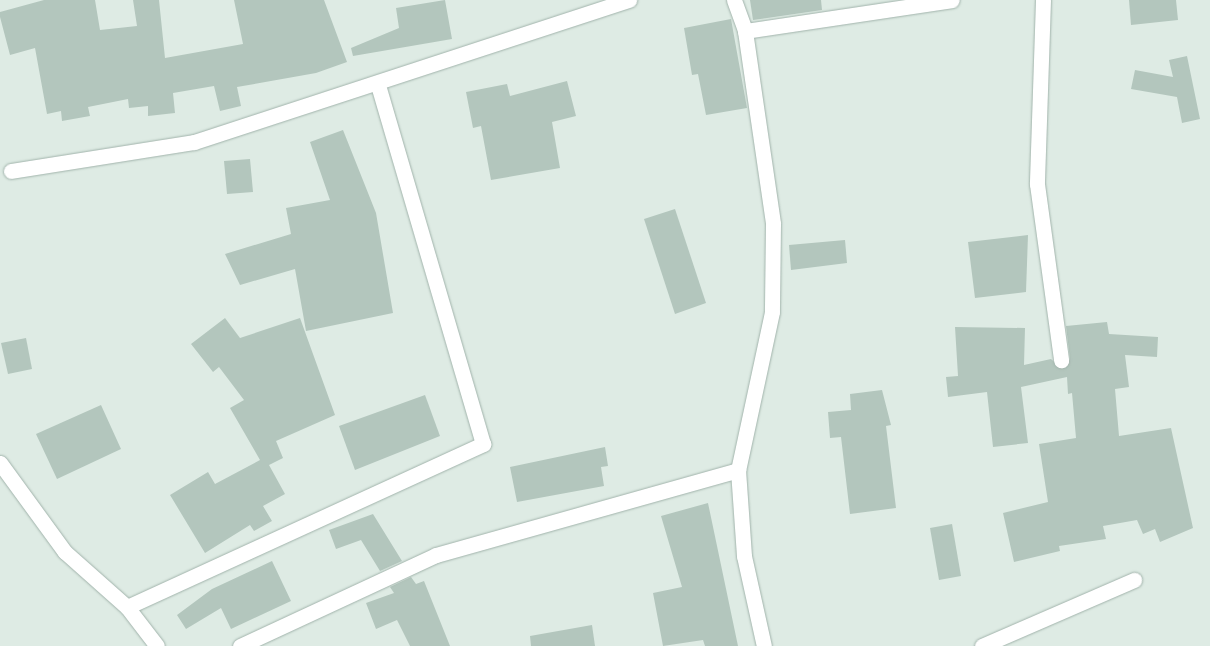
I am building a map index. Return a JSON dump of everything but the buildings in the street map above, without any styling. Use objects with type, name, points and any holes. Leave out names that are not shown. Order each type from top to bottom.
[{"type":"street","points":[[12,171],[194,142],[378,84],[629,0]]},
{"type":"street","points":[[734,0],[744,31],[773,224],[772,312],[738,470],[744,556],[764,646]]},
{"type":"street","points":[[744,31],[952,0]]},
{"type":"street","points":[[1043,0],[1037,184],[1061,360]]},
{"type":"street","points":[[127,607],[483,444],[378,84]]},
{"type":"street","points":[[0,463],[65,552],[127,607],[157,646]]},
{"type":"street","points":[[240,646],[436,555],[738,470]]},
{"type":"street","points":[[982,646],[1134,580]]}]
